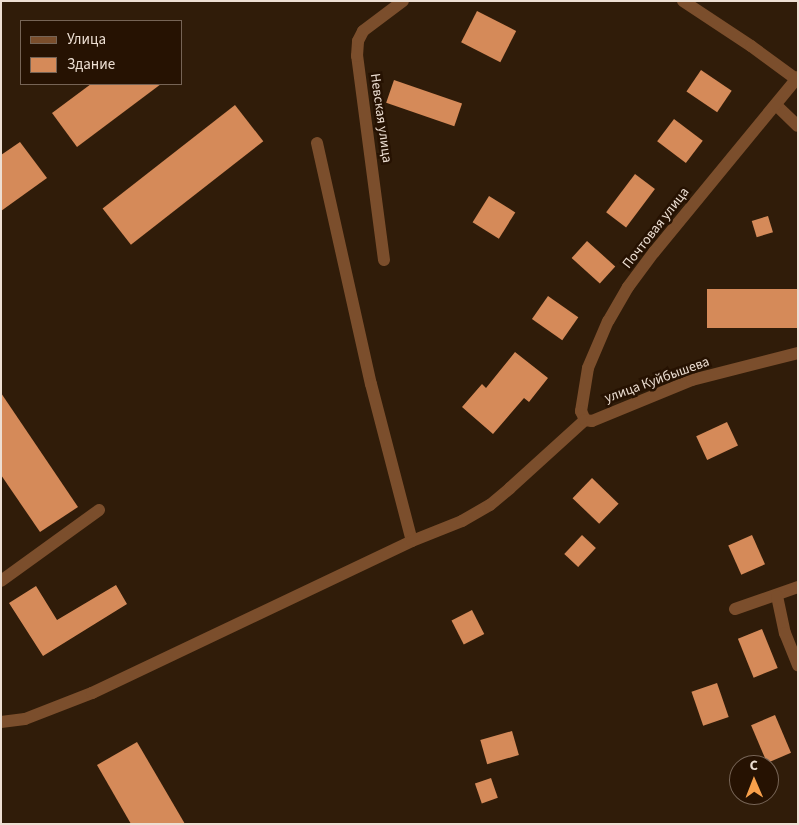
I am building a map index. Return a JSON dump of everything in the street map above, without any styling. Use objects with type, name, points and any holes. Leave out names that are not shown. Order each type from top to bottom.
[{"type":"street","name":"Невская улица","points":[[384,260],[357,56],[358,41],[364,30],[403,1]]},
{"type":"street","points":[[683,1],[797,78]]},
{"type":"street","name":"Почтовая улица","points":[[585,420],[581,411],[588,368],[608,321],[654,252],[797,78]]},
{"type":"street","points":[[776,105],[798,126]]},
{"type":"street","points":[[317,143],[371,384],[412,541]]},
{"type":"street","name":"улица Куйбышева","points":[[585,420],[592,421],[692,380],[798,353]]},
{"type":"street","points":[[1,722],[26,719],[92,693],[412,541],[462,521],[490,505],[585,420]]},
{"type":"street","points":[[1,581],[98,510]]},
{"type":"street","points":[[735,609],[777,596],[798,587]]},
{"type":"street","points":[[777,596],[785,633],[798,666]]},
{"type":"building","points":[[477,11],[516,31],[500,62],[461,42]]},
{"type":"building","points":[[701,70],[732,91],[717,112],[686,92]]},
{"type":"building","points":[[394,80],[462,103],[454,126],[386,103]]},
{"type":"building","points":[[90,85],[160,85],[77,147],[52,113]]},
{"type":"building","points":[[235,105],[263,141],[131,245],[103,208]]},
{"type":"building","points":[[674,119],[703,141],[686,163],[657,141]]},
{"type":"building","points":[[20,142],[47,178],[1,211],[1,155]]},
{"type":"building","points":[[635,174],[655,189],[626,227],[606,212]]},
{"type":"building","points":[[489,196],[515,212],[499,239],[473,222]]},
{"type":"building","points":[[768,216],[773,232],[757,237],[752,221]]},
{"type":"building","points":[[587,241],[615,266],[600,284],[572,258]]},
{"type":"building","points":[[707,289],[798,289],[798,328],[707,328]]},
{"type":"building","points":[[548,296],[578,317],[562,340],[532,319]]},
{"type":"building","points":[[515,352],[548,378],[529,402],[524,398],[493,434],[462,407],[482,384],[486,388]]},
{"type":"building","points":[[1,393],[78,507],[40,532],[1,475]]},
{"type":"building","points":[[727,422],[738,446],[707,460],[696,436]]},
{"type":"building","points":[[592,478],[619,504],[599,524],[573,498]]},
{"type":"building","points":[[582,535],[596,548],[578,567],[564,554]]},
{"type":"building","points":[[752,535],[765,564],[741,575],[728,546]]},
{"type":"building","points":[[116,585],[127,604],[43,656],[9,603],[36,586],[57,620]]},
{"type":"building","points":[[472,610],[484,634],[464,644],[452,620]]},
{"type":"building","points":[[762,629],[778,668],[754,678],[738,639]]},
{"type":"building","points":[[717,683],[729,717],[703,726],[691,692]]},
{"type":"building","points":[[775,715],[791,753],[779,758],[779,755],[764,755],[751,725]]},
{"type":"building","points":[[512,731],[519,755],[487,764],[480,740]]},
{"type":"building","points":[[137,742],[185,824],[131,824],[97,765]]},
{"type":"building","points":[[491,778],[498,798],[482,803],[475,784]]}]
